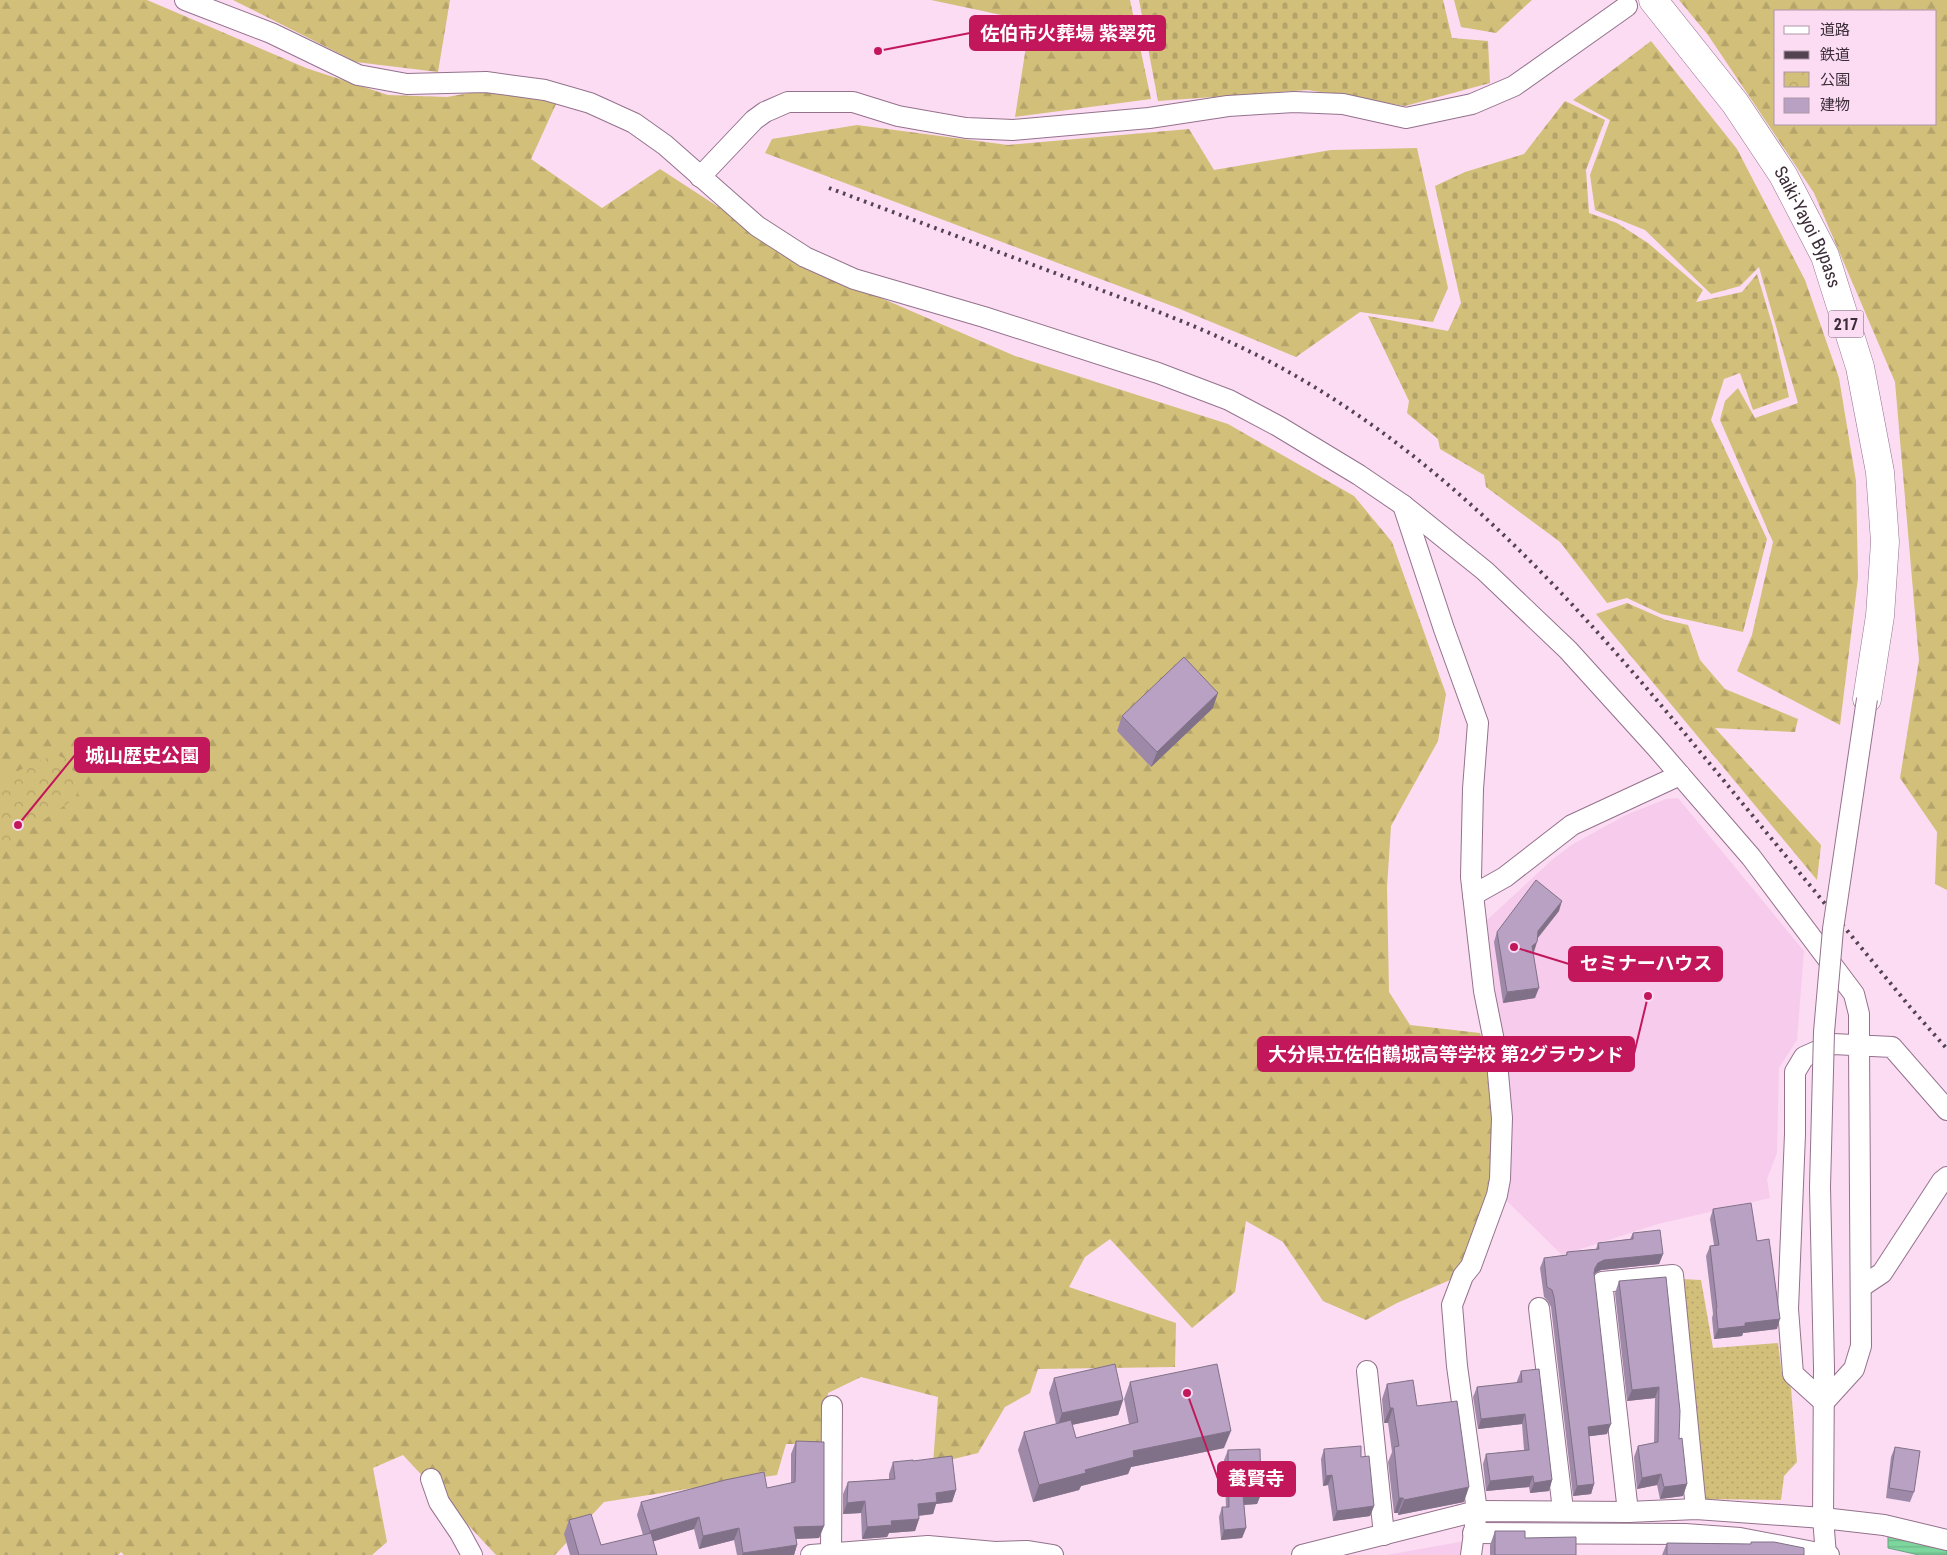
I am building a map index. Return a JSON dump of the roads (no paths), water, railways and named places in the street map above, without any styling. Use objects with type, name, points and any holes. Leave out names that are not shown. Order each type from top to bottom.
[{"type":"highway","name":"Saiki-Yayoi Bypass","points":[[1653,0],[1735,103],[1783,175],[1825,256],[1860,367],[1880,472],[1885,542],[1880,616],[1867,699]]},
{"type":"street","points":[[185,0],[272,33],[358,75],[407,84],[486,82],[545,90],[590,103],[634,123],[665,145],[757,226],[805,257],[854,279],[984,317],[1158,373],[1229,400],[1359,475],[1403,505],[1485,571],[1568,650],[1680,775],[1751,857],[1854,994],[1859,1014],[1861,1346],[1854,1369],[1824,1402]]},
{"type":"street","points":[[700,177],[754,120],[765,112],[788,102],[853,102],[898,116],[966,128],[1012,130],[1148,118],[1228,106],[1294,102],[1343,104],[1406,118],[1472,104],[1514,86],[1627,6]]},
{"type":"street","points":[[1403,505],[1413,556],[1478,723],[1473,789],[1471,877],[1484,991],[1496,1051],[1502,1118],[1498,1195],[1471,1266],[1463,1276],[1452,1305],[1457,1366],[1477,1511],[1471,1555]]},
{"type":"street","points":[[1473,1533],[1685,1534],[1749,1540],[1827,1555],[1823,1518],[1824,1402],[1820,1187],[1824,1032],[1833,929],[1867,699]]},
{"type":"street","points":[[1473,895],[1505,877],[1572,824],[1680,775]]},
{"type":"street","points":[[1824,1402],[1793,1374],[1788,1309],[1795,1134],[1795,1072],[1804,1057],[1833,1044],[1892,1047],[1947,1110]]},
{"type":"street","points":[[1861,1287],[1882,1273],[1947,1177]]},
{"type":"street","points":[[1628,1512],[1602,1282],[1673,1275],[1696,1509]]},
{"type":"street","points":[[1539,1308],[1563,1510]]},
{"type":"street","points":[[1367,1371],[1384,1535]]},
{"type":"street","points":[[832,1406],[829,1554],[928,1546],[995,1552],[1028,1551],[1053,1555]]},
{"type":"street","points":[[431,1479],[439,1502],[472,1555]]},
{"type":"street","points":[[1302,1555],[1477,1511],[1563,1510],[1628,1512],[1696,1509],[1823,1518],[1884,1525],[1947,1540]]},
{"type":"railway","points":[[829,188],[1130,301],[1217,336],[1301,379],[1361,418],[1419,460],[1473,507],[1575,607],[1669,715],[1910,1007],[1947,1049]]},
{"type":"place","name":"佐伯市火葬場 紫翠苑","points":[[878,51]]},
{"type":"place","name":"城山歴史公園","points":[[18,825]]},
{"type":"place","name":"セミナーハウス","points":[[1514,947]]},
{"type":"place","name":"大分県立佐伯鶴城高等学校 第2グラウンド","points":[[1648,996]]},
{"type":"place","name":"養賢寺","points":[[1187,1393]]}]
